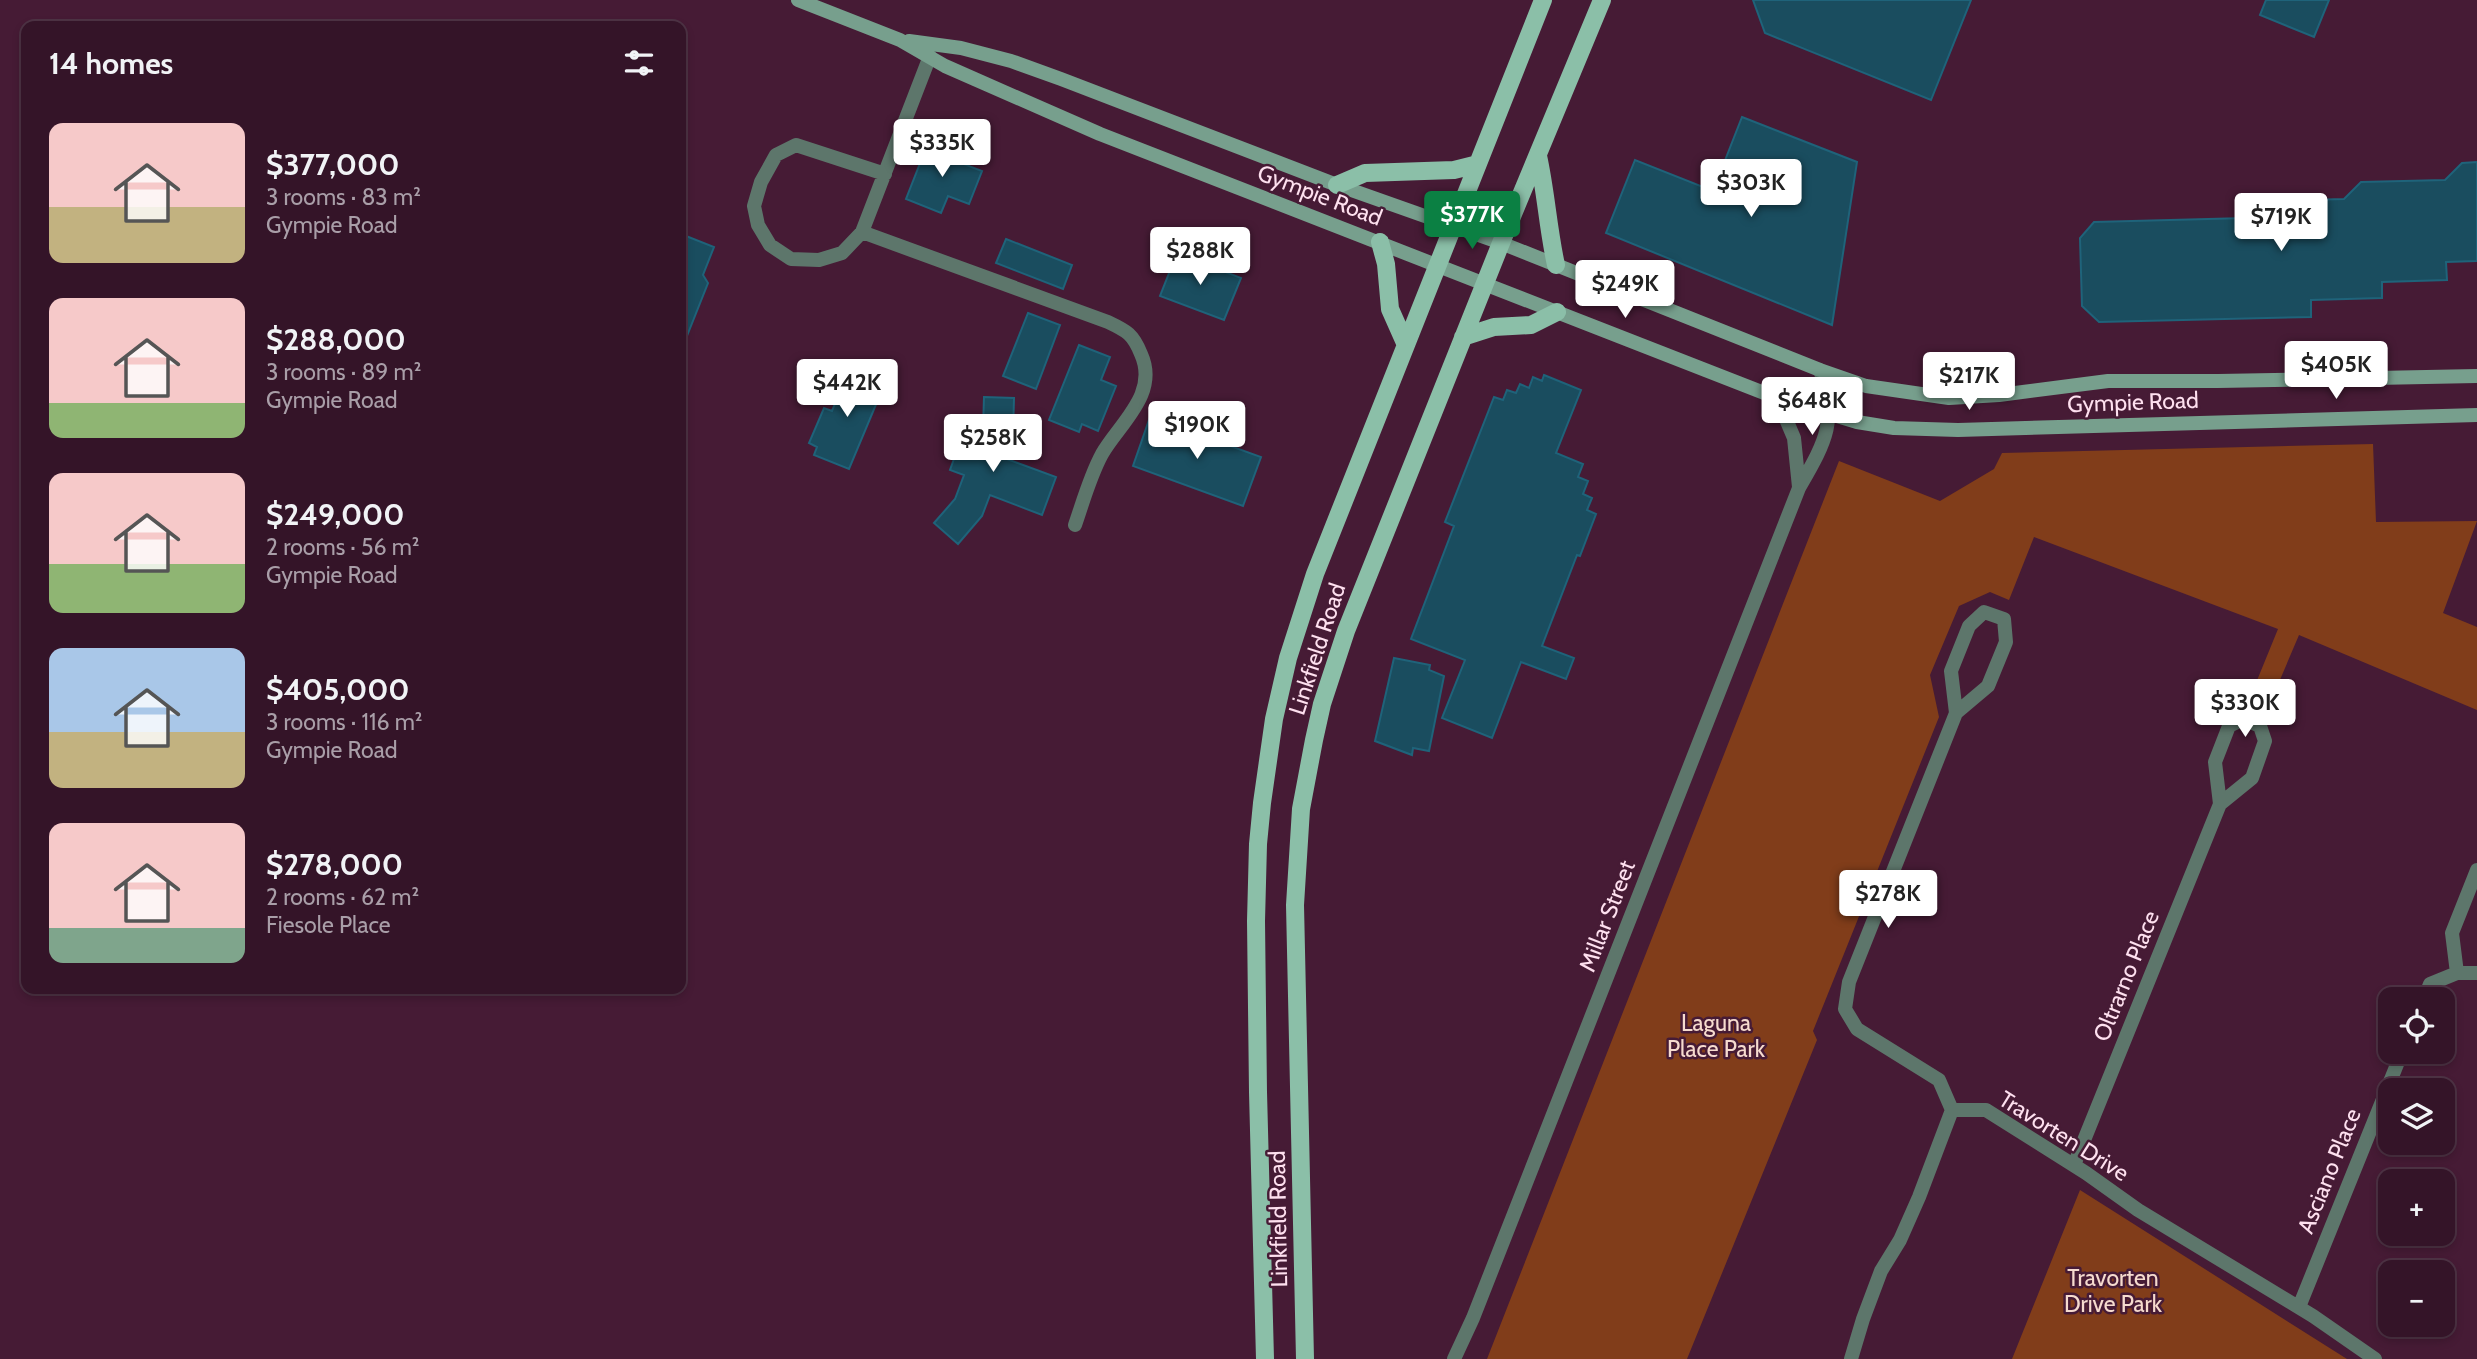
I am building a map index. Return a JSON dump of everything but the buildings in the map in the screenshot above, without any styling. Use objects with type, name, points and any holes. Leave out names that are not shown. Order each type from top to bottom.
[{"type":"main road","name":"Gympie Road","points":[[798,0],[900,40],[945,66],[1100,134],[1777,398],[1829,415],[1894,428],[1958,430],[2477,415]]},
{"type":"main road","name":"Linkfield Road","points":[[1265,1359],[1256,921],[1258,844],[1268,756],[1288,658],[1301,611],[1332,529],[1543,0]]},
{"type":"main road","name":"Linkfield Road","points":[[1306,1359],[1295,905],[1298,844],[1306,779],[1322,704],[1346,631],[1501,243],[1602,0]]},
{"type":"main road","name":"Gympie Road","points":[[900,40],[961,48],[1011,61],[1337,185],[1501,243],[1866,386],[1949,398],[1990,396],[2122,380],[2477,376]]},
{"type":"main road","points":[[1538,156],[1556,265]]},
{"type":"main road","points":[[1337,185],[1365,173],[1438,171],[1478,164]]},
{"type":"main road","points":[[1380,242],[1386,264],[1391,309],[1406,345]]},
{"type":"main road","points":[[1463,337],[1493,327],[1531,325],[1557,312]]},
{"type":"street","points":[[885,174],[796,145],[776,155],[761,182],[754,206],[758,225],[770,245],[791,259],[819,260],[842,253],[862,232],[885,174],[930,56]]},
{"type":"street","points":[[862,232],[1108,322],[1127,331],[1136,342],[1145,362],[1146,384],[1138,405],[1111,439],[1100,458],[1074,525]]},
{"type":"street","name":"Millar Street","points":[[1454,1359],[1473,1318],[1799,488],[1825,441],[1829,415],[1828,392],[1820,370]]},
{"type":"street","name":"Millar Street","points":[[1777,398],[1794,438],[1799,488]]},
{"type":"street","points":[[1851,1359],[1881,1271],[1900,1240],[1919,1197],[1952,1110],[1939,1080],[1857,1029],[1845,1009],[1849,982],[1956,713],[1988,686],[2006,642],[2004,619],[1984,612],[1969,626],[1951,671],[1956,713]]},
{"type":"street","name":"Oltrarno Place","points":[[2074,1165],[2220,804],[2215,762],[2229,726],[2244,719],[2260,726],[2265,741],[2252,778],[2220,804]]},
{"type":"street","points":[[2456,973],[2452,933],[2477,870]]},
{"type":"street","points":[[2429,987],[2430,984],[2456,973],[2477,973]]},
{"type":"street","name":"Asciano Place","points":[[2299,1307],[2397,1064]]},
{"type":"street","name":"Travorten Drive","points":[[1952,1110],[1986,1110],[2074,1165],[2138,1210],[2299,1307],[2375,1359]]},
{"type":"green space","name":"Laguna Place Park","points":[[2373,444],[2376,522],[2477,521],[2443,613],[2477,627],[2477,710],[2299,635],[2268,708],[2249,700],[2278,629],[2034,537],[2009,600],[1990,592],[1959,606],[1930,675],[1939,717],[1813,1031],[1817,1040],[1687,1359],[1487,1359],[1839,461],[1940,501],[1994,469],[2002,453]]},
{"type":"green space","name":"Travorten Drive Park","points":[[2080,1190],[2347,1359],[2012,1359]]}]
